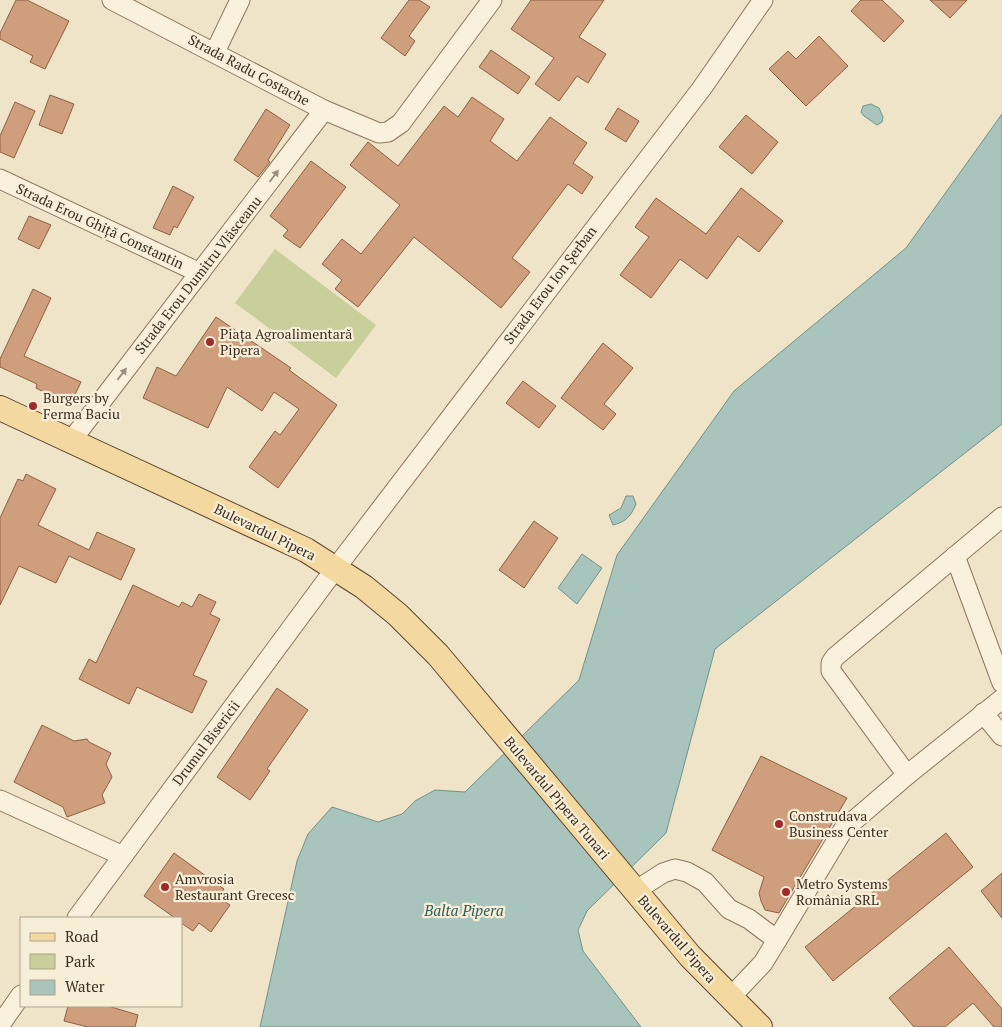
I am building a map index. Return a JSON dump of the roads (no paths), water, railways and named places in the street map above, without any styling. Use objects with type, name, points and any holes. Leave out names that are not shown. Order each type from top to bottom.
[{"type":"main road","name":"Bulevardul Pipera","points":[[0,408],[291,543],[336,569],[364,587],[398,615],[438,655],[488,716]]},
{"type":"main road","name":"Bulevardul Pipera Tunari","points":[[488,716],[630,885]]},
{"type":"main road","name":"Bulevardul Pipera","points":[[630,885],[690,956],[730,998]]},
{"type":"main road","points":[[730,998],[760,1027]]},
{"type":"street","name":"Strada Radu Costache","points":[[112,0],[216,52],[324,110],[371,131],[388,132],[401,123],[492,0]]},
{"type":"street","points":[[216,52],[240,0]]},
{"type":"street","name":"Strada Erou Ion Șerban","points":[[336,569],[702,88],[762,0]]},
{"type":"street","name":"Strada Erou Dumitru Vlăsceanu","points":[[70,441],[324,110]]},
{"type":"street","name":"Strada Erou Ghiță Constantin","points":[[0,179],[200,273]]},
{"type":"street","points":[[907,775],[831,671],[831,663],[835,657],[1002,517]]},
{"type":"street","points":[[955,556],[1002,683]]},
{"type":"street","name":"Drumul Bisericii","points":[[78,917],[336,569]]},
{"type":"street","points":[[730,998],[763,963],[843,830],[875,801],[1002,698]]},
{"type":"street","points":[[983,713],[1002,736]]},
{"type":"street","points":[[0,800],[123,856]]},
{"type":"street","points":[[630,885],[675,869],[687,872],[705,882],[729,909],[749,919],[778,940]]},
{"type":"street","points":[[0,1025],[20,996]]},
{"type":"water","points":[[871,104],[879,108],[883,117],[882,122],[877,125],[861,112],[863,106]]},
{"type":"water","name":"Balta Pipera","points":[[1002,114],[1002,424],[715,649],[666,833],[587,911],[578,930],[583,951],[641,1027],[260,1027],[297,861],[308,834],[332,807],[378,822],[402,814],[415,801],[435,790],[465,792],[579,680],[617,555],[734,391],[906,248]]},
{"type":"water","points":[[626,496],[633,496],[636,504],[625,520],[613,525],[609,515],[621,508]]},
{"type":"water","points":[[582,554],[602,568],[577,604],[558,588]]},
{"type":"place","name":"Piața Agroalimentară Pipera","points":[[210,342]]},
{"type":"place","name":"Burgers by Ferma Baciu","points":[[33,406]]},
{"type":"place","name":"Construdava Business Center","points":[[779,824]]},
{"type":"place","name":"Amvrosia Restaurant Grecesc","points":[[165,887]]},
{"type":"place","name":"Metro Systems România SRL","points":[[786,892]]}]
